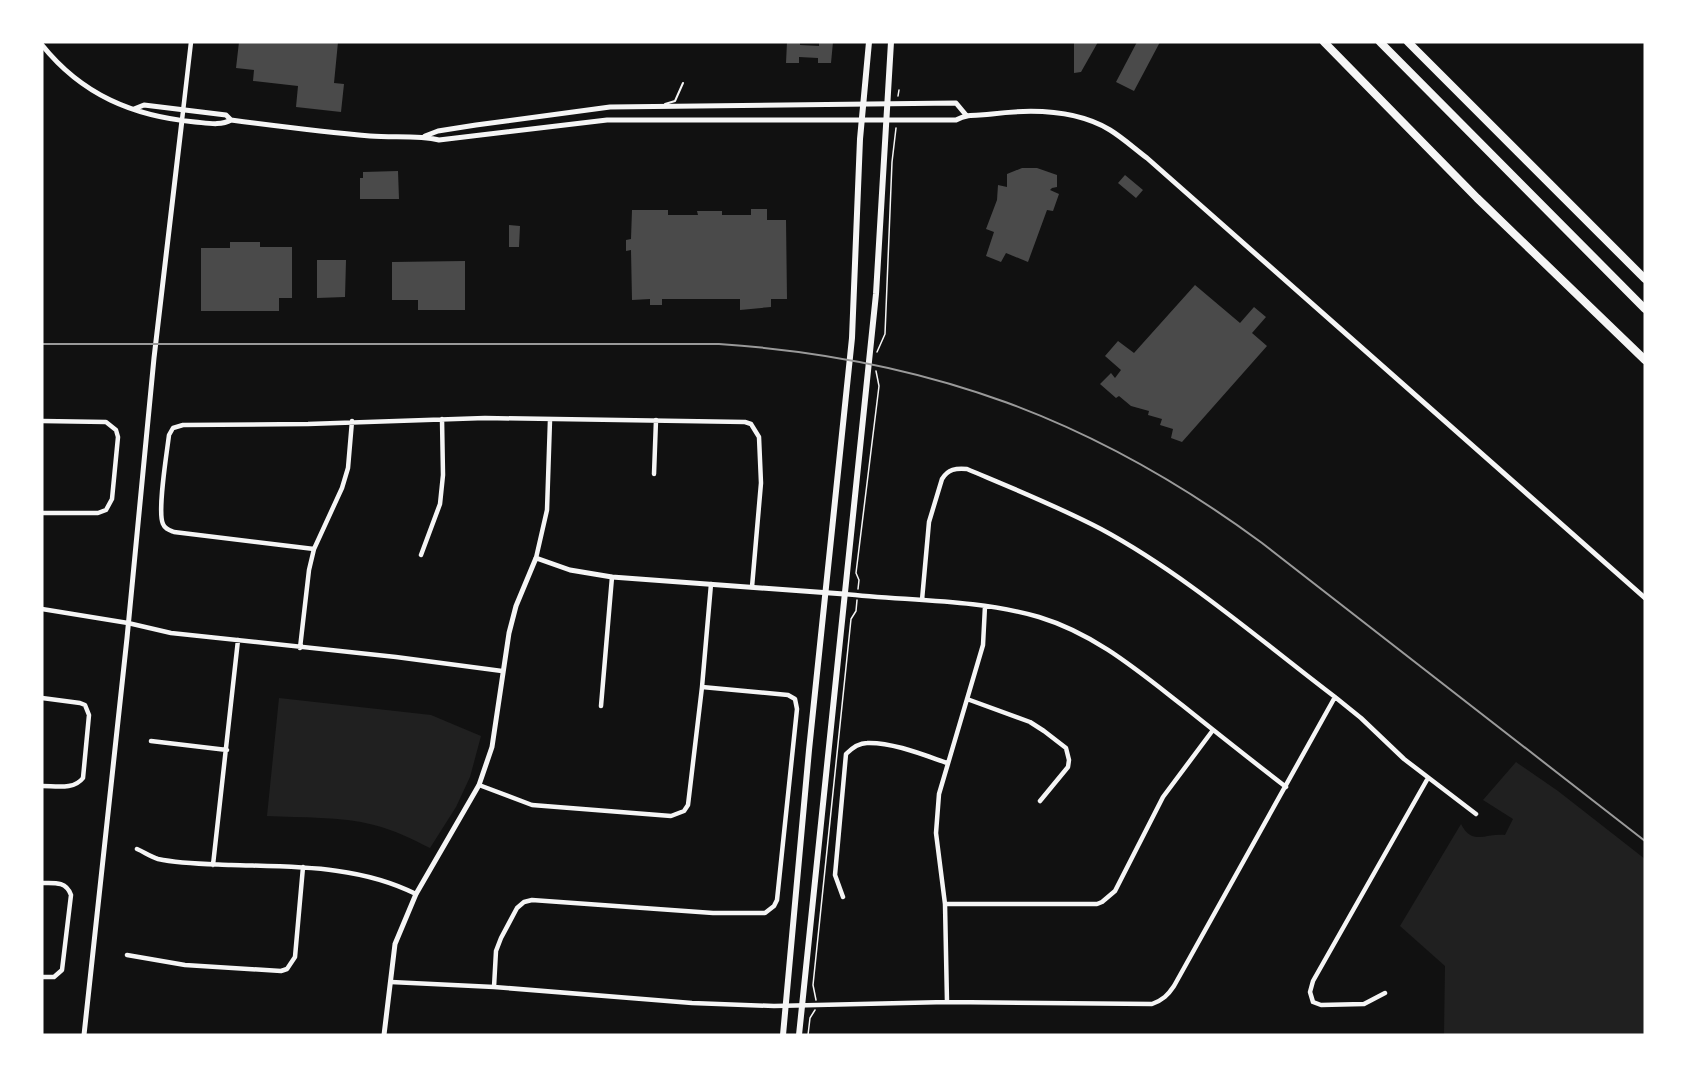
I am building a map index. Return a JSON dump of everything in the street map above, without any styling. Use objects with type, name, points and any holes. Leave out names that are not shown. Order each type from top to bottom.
[{"type":"highway","points":[[1324,42],[1477,198],[1645,360]]},
{"type":"highway","points":[[1380,42],[1645,309]]},
{"type":"highway","points":[[1408,42],[1645,279]]},
{"type":"main road","points":[[783,1035],[853,327],[869,42]]},
{"type":"main road","points":[[799,1035],[876,294],[891,42]]},
{"type":"street","points":[[84,1035],[153,369],[190,42]]},
{"type":"street","points":[[42,45],[62,68],[85,87],[114,102],[134,108],[142,114],[224,124],[231,120],[394,138],[423,137],[439,140],[618,120],[956,120],[966,115],[1007,111],[1050,112],[1089,121],[1111,131],[1147,158],[1645,598]]},
{"type":"street","points":[[423,137],[438,131],[591,108],[956,103],[966,115]]},
{"type":"street","points":[[134,108],[144,105],[226,115],[231,120]]},
{"type":"street","points":[[314,549],[174,532],[166,529],[162,523],[162,508],[169,435],[173,428],[178,425],[308,424],[485,418],[745,422],[751,424],[759,437],[761,483],[752,587]]},
{"type":"street","points":[[421,555],[440,504],[442,419]]},
{"type":"street","points":[[384,1035],[395,944],[416,894],[479,785],[492,747],[509,633],[516,606],[536,558],[547,510],[550,420]]},
{"type":"street","points":[[654,474],[656,420]]},
{"type":"street","points":[[300,648],[309,570],[314,549],[342,488],[348,468],[352,421]]},
{"type":"street","points":[[42,422],[106,422],[116,430],[118,437],[112,498],[106,510],[98,513],[42,513]]},
{"type":"street","points":[[922,600],[929,522],[942,479],[945,473],[951,470],[967,469],[1044,501],[1112,536],[1191,588],[1361,717],[1428,778],[1476,814]]},
{"type":"street","points":[[536,558],[570,570],[612,577],[985,606],[1041,618],[1091,639],[1124,659],[1286,787]]},
{"type":"street","points":[[601,706],[612,577]]},
{"type":"street","points":[[479,785],[532,805],[671,816],[684,811],[688,805],[711,584]]},
{"type":"street","points":[[947,1002],[945,904],[936,833],[939,794],[983,645],[985,606]]},
{"type":"street","points":[[42,609],[128,623],[171,633],[396,657],[502,671]]},
{"type":"street","points":[[213,865],[238,640]]},
{"type":"street","points":[[494,987],[496,951],[517,908],[524,902],[532,900],[713,913],[765,913],[774,906],[777,900],[797,709],[795,699],[788,695],[702,687]]},
{"type":"street","points":[[391,982],[494,987],[692,1003],[785,1006],[947,1002],[1152,1004],[1168,996],[1174,986],[1335,697]]},
{"type":"street","points":[[42,698],[80,703],[85,705],[89,715],[83,778],[70,786],[42,786]]},
{"type":"street","points":[[967,699],[1030,722],[1066,748],[1068,766],[1040,801]]},
{"type":"street","points":[[945,904],[1097,904],[1102,902],[1115,891],[1163,797],[1213,730]]},
{"type":"street","points":[[151,741],[227,750]]},
{"type":"street","points":[[843,897],[835,875],[846,754],[854,747],[866,743],[901,748],[947,763]]},
{"type":"street","points":[[1385,993],[1364,1004],[1321,1005],[1313,1002],[1310,992],[1313,981],[1428,778]]},
{"type":"street","points":[[137,849],[156,858],[213,865],[303,867],[352,872],[416,894]]},
{"type":"street","points":[[127,955],[185,965],[281,971],[287,969],[295,957],[303,867]]},
{"type":"street","points":[[42,883],[65,885],[71,895],[62,970],[54,977],[42,977]]},
{"type":"lane","points":[[650,106],[675,101],[683,83]]},
{"type":"path","points":[[876,360],[877,351],[885,334],[892,162],[896,131]]},
{"type":"path","points":[[858,584],[856,573],[879,386],[875,370]]},
{"type":"path","points":[[816,996],[813,985],[851,619],[857,605]]},
{"type":"path","points":[[808,1035],[810,1018],[815,1011]]},
{"type":"shaded area","points":[[279,698],[431,715],[481,736],[470,777],[456,807],[430,848],[396,832],[361,822],[267,816]]},
{"type":"shaded area","points":[[1516,762],[1558,791],[1645,859],[1645,1035],[1444,1035],[1445,966],[1400,926],[1461,824],[1465,831],[1475,837],[1505,835],[1513,819],[1483,800]]},
{"type":"building","points":[[239,42],[338,42],[334,83],[344,84],[341,112],[296,107],[298,86],[253,81],[254,70],[236,68]]},
{"type":"building","points":[[787,42],[819,46],[819,42],[833,42],[831,63],[818,63],[818,58],[799,57],[799,63],[786,63]]},
{"type":"building","points":[[1074,42],[1098,42],[1081,72],[1074,73]]},
{"type":"building","points":[[1137,42],[1160,42],[1134,91],[1116,82]]},
{"type":"building","points":[[1022,168],[1037,168],[1057,175],[1057,187],[1050,190],[1059,194],[1053,211],[1047,210],[1028,262],[1006,253],[1001,262],[986,256],[994,232],[986,229],[997,200],[998,185],[1007,187],[1007,174]]},
{"type":"building","points":[[398,171],[399,199],[360,199],[360,178],[363,178],[363,172]]},
{"type":"building","points":[[1125,175],[1143,190],[1136,198],[1118,183]]},
{"type":"building","points":[[751,209],[767,209],[767,220],[786,220],[787,299],[771,299],[771,307],[740,310],[740,299],[662,299],[662,305],[650,305],[650,299],[632,300],[631,250],[626,251],[626,240],[631,239],[632,210],[668,210],[668,215],[698,215],[697,211],[722,211],[722,215],[751,215]]},
{"type":"building","points":[[509,225],[520,226],[519,247],[509,247]]},
{"type":"building","points":[[230,242],[260,242],[260,247],[292,247],[292,298],[279,298],[279,311],[201,311],[201,248],[230,248]]},
{"type":"building","points":[[317,260],[346,260],[345,297],[317,298]]},
{"type":"building","points":[[465,261],[465,310],[418,310],[418,300],[392,300],[392,262]]},
{"type":"building","points":[[1195,285],[1240,323],[1254,307],[1266,317],[1252,333],[1267,346],[1182,442],[1171,438],[1173,429],[1160,425],[1162,419],[1148,415],[1149,411],[1131,406],[1119,396],[1116,398],[1100,384],[1111,373],[1115,378],[1121,370],[1105,356],[1118,341],[1134,353]]},
{"type":"railway","points":[[42,344],[719,344],[795,351],[938,380],[1006,402],[1071,429],[1136,462],[1199,499],[1262,543],[1645,841]]}]
